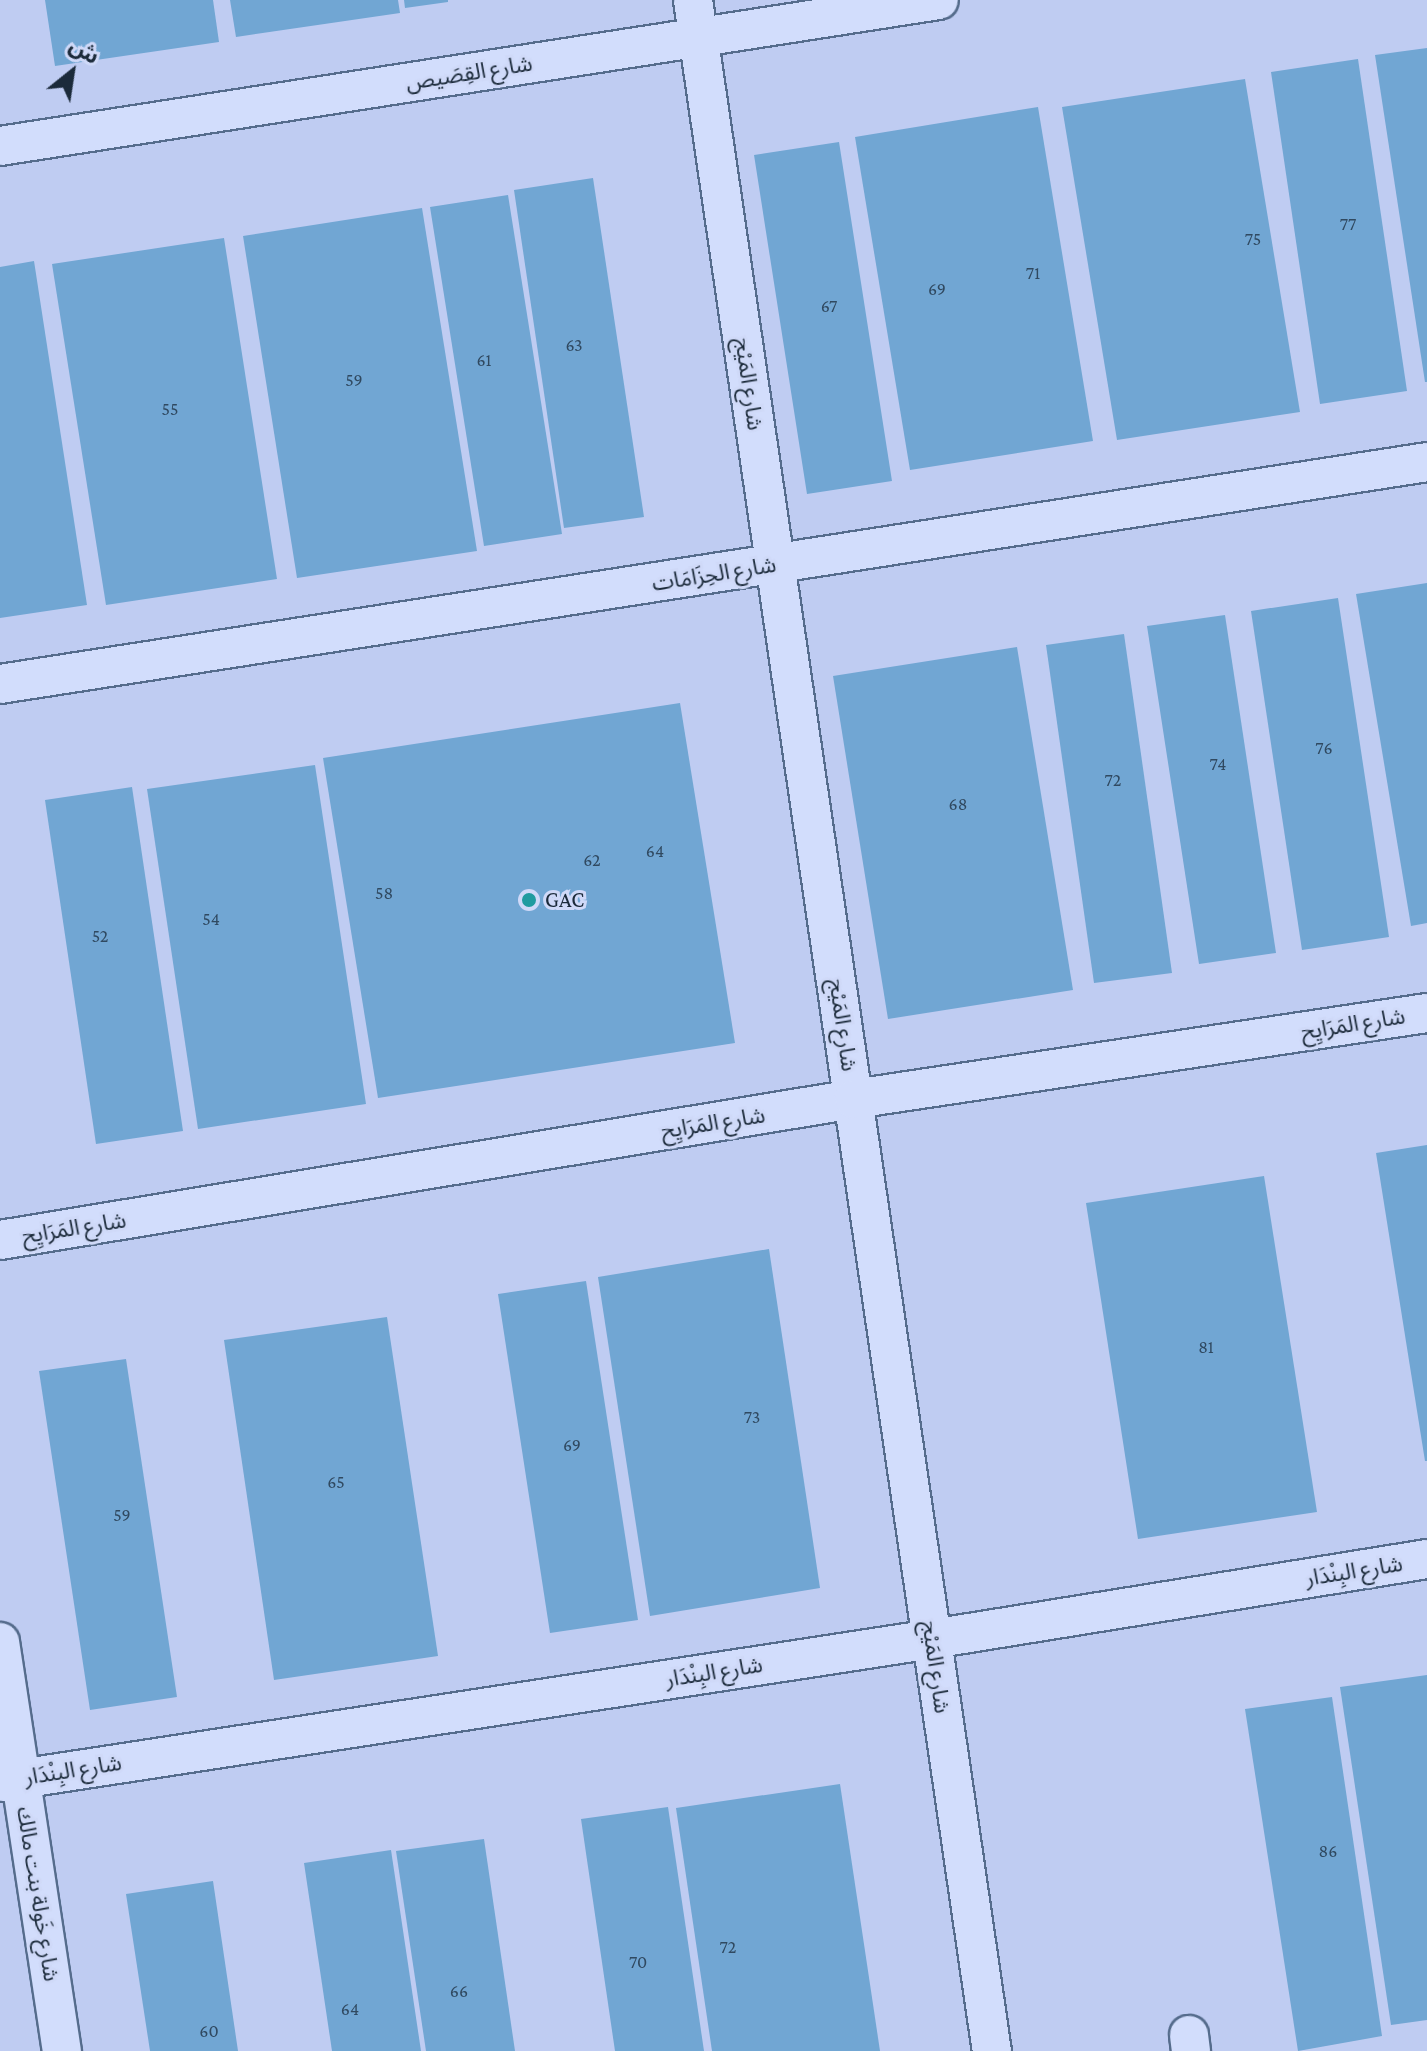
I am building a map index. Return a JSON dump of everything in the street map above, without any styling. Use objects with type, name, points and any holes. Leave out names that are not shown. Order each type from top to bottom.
[{"type":"street","name":"شارع المَيْج","points":[[693,0],[992,2051]]},
{"type":"street","name":"شارع القِصَيص","points":[[0,146],[939,0]]},
{"type":"street","name":"شارع الحِزَامَات","points":[[0,684],[1427,462]]},
{"type":"street","name":"شارع المَرَايِح","points":[[0,1240],[854,1099],[1427,1013]]},
{"type":"street","name":"شارع البِنْدَار","points":[[10,1780],[932,1639],[1427,1559]]},
{"type":"street","name":"شارع خَولة بنت مالك","points":[[0,1642],[10,1780],[62,2051]]},
{"type":"building","points":[[45,0],[213,0],[219,42],[55,66]]},
{"type":"building","points":[[230,0],[398,0],[400,13],[236,37]]},
{"type":"building","points":[[404,0],[448,0],[448,2],[405,8]]},
{"type":"building","points":[[1427,48],[1427,382],[1425,382],[1375,55]]},
{"type":"building","points":[[1358,59],[1407,391],[1320,404],[1271,72]]},
{"type":"building","points":[[1245,79],[1300,412],[1117,440],[1062,107]]},
{"type":"building","points":[[1038,107],[1093,441],[910,470],[855,137]]},
{"type":"building","points":[[839,142],[892,481],[807,494],[754,155]]},
{"type":"building","points":[[593,178],[644,517],[564,528],[514,190]]},
{"type":"building","points":[[508,195],[562,534],[484,546],[430,207]]},
{"type":"building","points":[[422,208],[477,551],[297,578],[243,236]]},
{"type":"building","points":[[224,238],[277,579],[106,605],[52,264]]},
{"type":"building","points":[[34,261],[87,605],[0,618],[0,267]]},
{"type":"building","points":[[1427,583],[1427,923],[1411,926],[1356,594]]},
{"type":"building","points":[[1338,598],[1389,937],[1302,950],[1251,611]]},
{"type":"building","points":[[1225,615],[1276,953],[1199,964],[1147,626]]},
{"type":"building","points":[[1124,634],[1172,973],[1094,983],[1046,645]]},
{"type":"building","points":[[1017,647],[1073,990],[888,1019],[833,676]]},
{"type":"building","name":"GAC","points":[[680,703],[735,1043],[378,1098],[323,758]]},
{"type":"building","points":[[315,765],[366,1104],[198,1129],[147,789]]},
{"type":"building","points":[[132,787],[183,1131],[96,1144],[45,800]]},
{"type":"building","points":[[1427,1145],[1427,1461],[1425,1461],[1376,1153]]},
{"type":"building","points":[[1264,1176],[1317,1512],[1138,1539],[1086,1203]]},
{"type":"building","points":[[769,1249],[820,1588],[650,1616],[598,1277]]},
{"type":"building","points":[[586,1281],[638,1620],[550,1633],[498,1294]]},
{"type":"building","points":[[387,1317],[438,1656],[274,1680],[224,1340]]},
{"type":"building","points":[[126,1359],[177,1697],[90,1710],[39,1371]]},
{"type":"building","points":[[1427,1675],[1427,2020],[1391,2025],[1340,1687]]},
{"type":"building","points":[[1332,1697],[1382,2036],[1298,2051],[1245,1709]]},
{"type":"building","points":[[840,1784],[880,2051],[712,2051],[676,1808]]},
{"type":"building","points":[[668,1807],[704,2051],[615,2051],[581,1819]]},
{"type":"building","points":[[484,1839],[515,2051],[426,2051],[396,1851]]},
{"type":"building","points":[[391,1850],[421,2051],[332,2051],[304,1863]]},
{"type":"building","points":[[213,1881],[238,2051],[150,2051],[126,1894]]},
{"type":"place","name":"GAC","points":[[529,900]]}]
